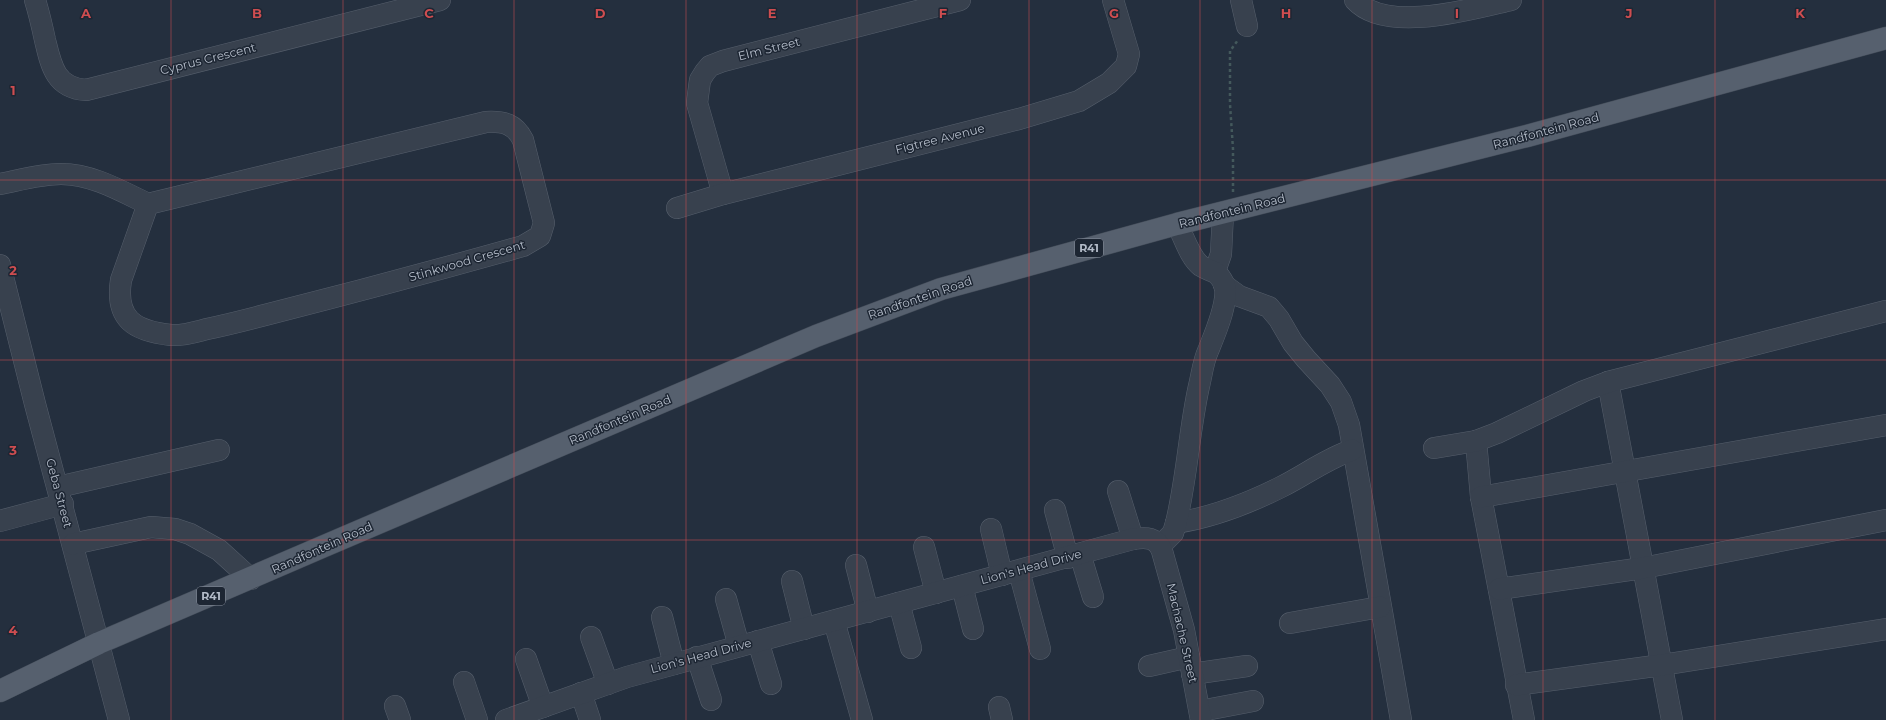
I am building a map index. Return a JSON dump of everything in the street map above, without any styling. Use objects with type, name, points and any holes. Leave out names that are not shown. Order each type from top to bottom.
[{"type":"main road","name":"Randfontein Road","points":[[0,692],[100,643],[850,323],[963,283],[1177,224],[1527,136],[1886,38]]},
{"type":"street","name":"Cyprus Crescent","points":[[35,0],[51,65],[65,84],[76,90],[86,90],[440,0]]},
{"type":"street","name":"Elm Street","points":[[723,194],[697,103],[700,80],[710,66],[722,61],[960,0]]},
{"type":"street","name":"Figtree Avenue","points":[[677,208],[723,194],[1019,119],[1085,98],[1109,83],[1126,66],[1129,54],[1113,0]]},
{"type":"street","points":[[1241,0],[1247,26]]},
{"type":"street","points":[[1363,6],[1403,17],[1436,16],[1511,0]]},
{"type":"street","name":"Stinkwood Crescent","points":[[496,121],[513,126],[523,140],[544,223],[540,236],[523,246],[402,280],[244,320],[181,335],[171,335],[145,329],[132,323],[124,315],[121,306],[119,293],[121,280],[148,204],[486,122],[496,121]]},
{"type":"street","points":[[0,184],[46,175],[61,174],[78,176],[99,182],[148,204]]},
{"type":"street","points":[[1160,546],[1173,533],[1176,523],[1189,450],[1194,408],[1207,351],[1214,338],[1223,307],[1220,278],[1221,254],[1228,212]]},
{"type":"street","points":[[1177,224],[1194,258],[1202,266],[1220,278],[1239,296],[1269,307],[1279,319],[1297,348],[1330,385],[1342,402],[1349,425],[1352,450],[1401,720]]},
{"type":"street","name":"Geba Street","points":[[0,266],[119,720]]},
{"type":"street","points":[[1434,448],[1476,441],[1497,434],[1584,390],[1608,382],[1886,311]]},
{"type":"street","points":[[1608,382],[1672,720]]},
{"type":"street","points":[[1481,497],[1886,425]]},
{"type":"street","points":[[1476,441],[1481,497],[1516,686],[1524,720]]},
{"type":"street","points":[[0,520],[60,496],[219,450]]},
{"type":"street","points":[[1176,523],[1202,519],[1234,509],[1282,487],[1333,456],[1352,450]]},
{"type":"street","points":[[1118,491],[1133,539]]},
{"type":"street","points":[[1055,510],[1093,597]]},
{"type":"street","points":[[1498,589],[1643,568],[1886,520]]},
{"type":"street","points":[[73,544],[150,527],[176,529],[190,534],[220,550],[251,579]]},
{"type":"street","points":[[991,529],[1011,573],[1040,649]]},
{"type":"street","name":"Lion's Head Drive","points":[[517,718],[581,693],[697,657],[868,612],[1133,539],[1147,537],[1153,539],[1160,546]]},
{"type":"street","name":"Machache Street","points":[[1160,546],[1184,630],[1201,715]]},
{"type":"street","points":[[924,547],[936,593]]},
{"type":"street","points":[[856,565],[868,612]]},
{"type":"street","points":[[792,581],[804,629]]},
{"type":"street","points":[[962,586],[973,629]]},
{"type":"street","points":[[726,600],[771,684]]},
{"type":"street","points":[[899,603],[911,648]]},
{"type":"street","points":[[1290,623],[1380,607]]},
{"type":"street","points":[[662,617],[674,664]]},
{"type":"street","points":[[834,621],[862,720]]},
{"type":"street","points":[[1516,686],[1662,665],[1886,629]]},
{"type":"street","points":[[591,637],[608,684]]},
{"type":"street","points":[[697,657],[711,700]]},
{"type":"street","points":[[526,659],[543,707]]},
{"type":"street","points":[[1149,666],[1247,666]]},
{"type":"street","points":[[464,682],[477,720]]},
{"type":"street","points":[[581,693],[590,720]]},
{"type":"street","points":[[1201,715],[1252,700]]},
{"type":"path","points":[[1228,212],[1233,149],[1230,104],[1230,51],[1247,26]]}]
